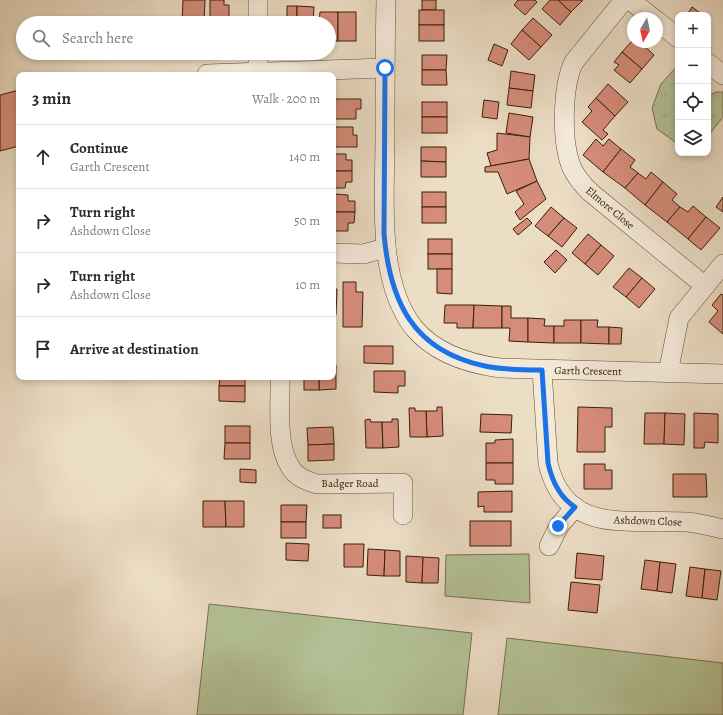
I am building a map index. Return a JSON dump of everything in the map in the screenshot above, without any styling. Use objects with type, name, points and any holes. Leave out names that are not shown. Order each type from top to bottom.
[{"type":"street","points":[[258,0],[258,16]]},
{"type":"street","name":"Garth Crescent","points":[[386,0],[386,248],[391,276],[404,312],[414,328],[426,339],[453,355],[484,366],[542,370],[723,374]]},
{"type":"street","name":"Elmore Close","points":[[624,0],[574,62],[571,69],[568,78],[564,122],[567,154],[578,179],[590,192],[704,286]]},
{"type":"street","points":[[630,0],[645,12]]},
{"type":"street","points":[[663,27],[675,36]]},
{"type":"street","points":[[258,60],[258,72]]},
{"type":"street","points":[[283,72],[385,68]]},
{"type":"street","points":[[336,253],[363,254],[386,248]]},
{"type":"street","points":[[668,373],[679,318],[723,264]]},
{"type":"street","name":"Ashdown Close","points":[[542,370],[548,463],[551,476],[558,491],[566,502],[596,517],[610,520],[686,522],[723,529]]},
{"type":"street","name":"Badger Road","points":[[280,380],[282,448],[291,468],[306,480],[317,484],[403,483],[403,515]]},
{"type":"street","points":[[550,546],[558,526],[575,507]]},
{"type":"green space","points":[[675,68],[675,142],[657,129],[652,108],[661,84]]},
{"type":"green space","points":[[716,92],[723,92],[723,117],[711,132],[711,120],[711,94]]},
{"type":"green space","points":[[529,554],[530,603],[445,596],[446,555]]},
{"type":"green space","points":[[209,604],[472,633],[463,715],[197,715]]},
{"type":"green space","points":[[507,638],[723,663],[723,715],[498,715]]},
{"type":"building","points":[[183,0],[205,0],[204,16],[182,16]]},
{"type":"building","points":[[210,0],[224,0],[224,5],[229,5],[229,16],[210,16]]},
{"type":"building","points":[[422,0],[436,0],[436,10],[422,10]]},
{"type":"building","points":[[518,0],[535,0],[537,2],[525,15],[514,5]]},
{"type":"building","points":[[550,0],[558,0],[571,12],[560,25],[542,9]]},
{"type":"building","points":[[558,0],[583,0],[571,12]]},
{"type":"building","points":[[287,6],[297,6],[297,16],[287,16]]},
{"type":"building","points":[[297,6],[314,7],[313,16],[297,16]]},
{"type":"building","points":[[692,7],[699,12],[689,12]]},
{"type":"building","points":[[419,10],[444,10],[444,25],[419,25]]},
{"type":"building","points":[[320,12],[338,12],[338,41],[336,41],[336,16],[320,16]]},
{"type":"building","points":[[338,12],[356,12],[356,41],[338,41]]},
{"type":"building","points":[[533,18],[552,35],[541,47],[522,30]]},
{"type":"building","points":[[419,25],[444,25],[444,41],[419,41]]},
{"type":"building","points":[[522,30],[541,47],[529,60],[511,44]]},
{"type":"building","points":[[494,44],[508,50],[502,66],[488,60]]},
{"type":"building","points":[[627,47],[627,48],[646,48],[654,55],[642,69],[622,52]]},
{"type":"building","points":[[622,52],[642,69],[630,83],[614,70],[619,65],[614,62]]},
{"type":"building","points":[[422,55],[447,55],[446,70],[422,70]]},
{"type":"building","points":[[422,70],[446,70],[447,85],[422,85]]},
{"type":"building","points":[[511,71],[535,75],[533,91],[509,88]]},
{"type":"building","points":[[608,84],[628,102],[615,116],[596,98]]},
{"type":"building","points":[[509,88],[533,91],[531,108],[507,105]]},
{"type":"building","points":[[16,91],[16,147],[0,151],[0,95]]},
{"type":"building","points":[[596,98],[615,116],[603,130],[608,134],[602,140],[582,122],[592,111],[588,107]]},
{"type":"building","points":[[336,99],[361,99],[361,109],[356,109],[356,119],[336,119]]},
{"type":"building","points":[[484,100],[499,102],[497,119],[482,117]]},
{"type":"building","points":[[422,102],[447,102],[447,117],[422,117]]},
{"type":"building","points":[[509,113],[533,117],[530,137],[506,133]]},
{"type":"building","points":[[422,117],[447,117],[447,133],[422,133]]},
{"type":"building","points":[[336,127],[353,127],[353,135],[357,135],[357,147],[336,147]]},
{"type":"building","points":[[497,133],[530,137],[529,159],[491,166],[487,153],[497,150]]},
{"type":"building","points":[[596,139],[603,146],[609,139],[621,149],[603,172],[583,155]]},
{"type":"building","points":[[421,147],[446,147],[446,162],[421,161]]},
{"type":"building","points":[[621,149],[635,160],[630,167],[638,173],[625,188],[603,172]]},
{"type":"building","points":[[336,154],[346,154],[346,160],[352,160],[352,171],[336,171]]},
{"type":"building","points":[[529,159],[537,181],[507,194],[498,172],[485,172],[485,167]]},
{"type":"building","points":[[421,161],[446,162],[446,177],[421,177]]},
{"type":"building","points":[[336,171],[352,171],[352,182],[346,182],[345,188],[336,188]]},
{"type":"building","points":[[651,172],[663,182],[645,205],[625,188],[638,173],[646,179]]},
{"type":"building","points":[[537,181],[546,199],[520,220],[515,212],[524,204],[516,191]]},
{"type":"building","points":[[663,182],[677,194],[672,200],[680,207],[667,222],[645,205]]},
{"type":"building","points":[[422,192],[446,192],[446,207],[422,207]]},
{"type":"building","points":[[336,194],[348,195],[348,201],[355,201],[355,212],[336,212]]},
{"type":"building","points":[[723,197],[723,212],[716,207]]},
{"type":"building","points":[[693,206],[706,217],[688,239],[667,222],[680,207],[688,212]]},
{"type":"building","points":[[422,207],[446,207],[446,223],[422,223]]},
{"type":"building","points":[[551,207],[564,218],[548,236],[535,226]]},
{"type":"building","points":[[336,212],[355,212],[354,223],[348,223],[348,231],[336,231]]},
{"type":"building","points":[[706,217],[720,228],[701,250],[688,239]]},
{"type":"building","points":[[527,218],[532,223],[518,235],[513,229]]},
{"type":"building","points":[[564,218],[577,228],[562,247],[548,236]]},
{"type":"building","points":[[588,234],[601,245],[585,264],[572,253]]},
{"type":"building","points":[[428,239],[452,239],[452,254],[428,254]]},
{"type":"building","points":[[601,245],[614,256],[598,275],[585,264]]},
{"type":"building","points":[[556,250],[567,260],[555,273],[544,262]]},
{"type":"building","points":[[428,254],[452,254],[452,269],[428,269]]},
{"type":"building","points":[[629,268],[642,278],[626,297],[613,287]]},
{"type":"building","points":[[437,269],[452,269],[452,294],[437,293]]},
{"type":"building","points":[[642,278],[655,289],[639,308],[626,297]]},
{"type":"building","points":[[343,282],[356,282],[356,292],[363,292],[362,327],[343,327]]},
{"type":"building","points":[[336,289],[337,289],[336,315]]},
{"type":"building","points":[[721,294],[723,295],[723,334],[709,322],[718,311],[712,305]]},
{"type":"building","points":[[445,305],[474,305],[473,328],[457,328],[457,323],[444,323]]},
{"type":"building","points":[[474,305],[502,306],[502,328],[473,328]]},
{"type":"building","points":[[502,306],[511,306],[511,318],[528,318],[528,342],[509,341],[510,328],[502,328]]},
{"type":"building","points":[[528,318],[545,319],[544,326],[554,326],[554,343],[528,342]]},
{"type":"building","points":[[564,320],[581,320],[581,343],[554,343],[554,326],[564,326]]},
{"type":"building","points":[[581,320],[598,320],[597,327],[609,327],[609,344],[581,343]]},
{"type":"building","points":[[609,327],[622,328],[621,344],[609,344]]},
{"type":"building","points":[[364,346],[393,346],[393,364],[364,363]]},
{"type":"building","points":[[374,371],[405,371],[405,386],[398,386],[398,393],[374,392]]},
{"type":"building","points":[[220,380],[245,380],[245,386],[219,386]]},
{"type":"building","points":[[304,380],[319,380],[319,390],[304,390]]},
{"type":"building","points":[[319,380],[336,380],[336,389],[319,390]]},
{"type":"building","points":[[219,386],[245,386],[245,402],[219,401]]},
{"type":"building","points":[[437,407],[442,407],[443,436],[427,437],[426,411],[437,411]]},
{"type":"building","points":[[578,407],[612,408],[612,427],[605,427],[605,452],[577,452]]},
{"type":"building","points":[[409,408],[415,408],[415,411],[426,411],[427,437],[410,437]]},
{"type":"building","points":[[645,413],[665,413],[664,444],[644,444]]},
{"type":"building","points":[[665,413],[685,414],[684,445],[664,444]]},
{"type":"building","points":[[694,413],[718,414],[718,443],[705,442],[704,448],[694,448]]},
{"type":"building","points":[[481,414],[512,415],[511,433],[480,432]]},
{"type":"building","points":[[370,419],[371,422],[382,422],[383,448],[366,448],[365,420]]},
{"type":"building","points":[[392,419],[398,419],[399,447],[383,448],[382,422],[392,422]]},
{"type":"building","points":[[225,426],[250,426],[250,443],[225,443]]},
{"type":"building","points":[[333,427],[334,444],[308,445],[307,428]]},
{"type":"building","points":[[513,439],[513,463],[486,463],[486,443],[495,443],[495,440]]},
{"type":"building","points":[[225,443],[250,443],[250,459],[224,459]]},
{"type":"building","points":[[334,444],[334,460],[308,461],[308,445]]},
{"type":"building","points":[[486,463],[513,463],[513,484],[495,484],[495,480],[486,480]]},
{"type":"building","points":[[584,464],[605,464],[605,470],[612,470],[612,489],[584,489]]},
{"type":"building","points":[[240,469],[256,470],[256,483],[240,482]]},
{"type":"building","points":[[673,474],[706,474],[707,497],[673,497]]},
{"type":"building","points":[[512,491],[512,512],[484,512],[484,506],[478,507],[478,492]]},
{"type":"building","points":[[203,501],[225,501],[226,527],[203,527]]},
{"type":"building","points":[[225,501],[244,501],[244,527],[226,527]]},
{"type":"building","points":[[281,505],[307,505],[306,522],[281,522]]},
{"type":"building","points":[[323,515],[341,515],[341,528],[323,528]]},
{"type":"building","points":[[470,521],[511,521],[511,546],[470,546]]},
{"type":"building","points":[[281,522],[306,522],[306,538],[281,538]]},
{"type":"building","points":[[286,543],[309,544],[308,561],[286,560]]},
{"type":"building","points":[[344,544],[364,544],[363,567],[344,567]]},
{"type":"building","points":[[368,549],[385,550],[384,576],[367,575]]},
{"type":"building","points":[[385,550],[400,551],[400,576],[384,576]]},
{"type":"building","points":[[577,553],[604,556],[602,580],[575,578]]},
{"type":"building","points":[[406,556],[423,557],[422,583],[406,582]]},
{"type":"building","points":[[423,557],[439,558],[438,583],[422,583]]},
{"type":"building","points":[[645,560],[660,562],[657,591],[641,589]]},
{"type":"building","points":[[660,562],[676,564],[672,593],[657,591]]},
{"type":"building","points":[[690,567],[705,569],[702,598],[686,596]]},
{"type":"building","points":[[705,569],[721,571],[717,600],[702,598]]},
{"type":"building","points":[[571,582],[600,585],[597,613],[568,610]]},
{"type":"route","points":[[385,68],[384,234],[387,260],[397,296],[404,312],[414,328],[439,348],[453,355],[484,366],[518,370],[542,370],[548,463],[551,476],[558,491],[566,502],[575,507],[558,526]]}]
